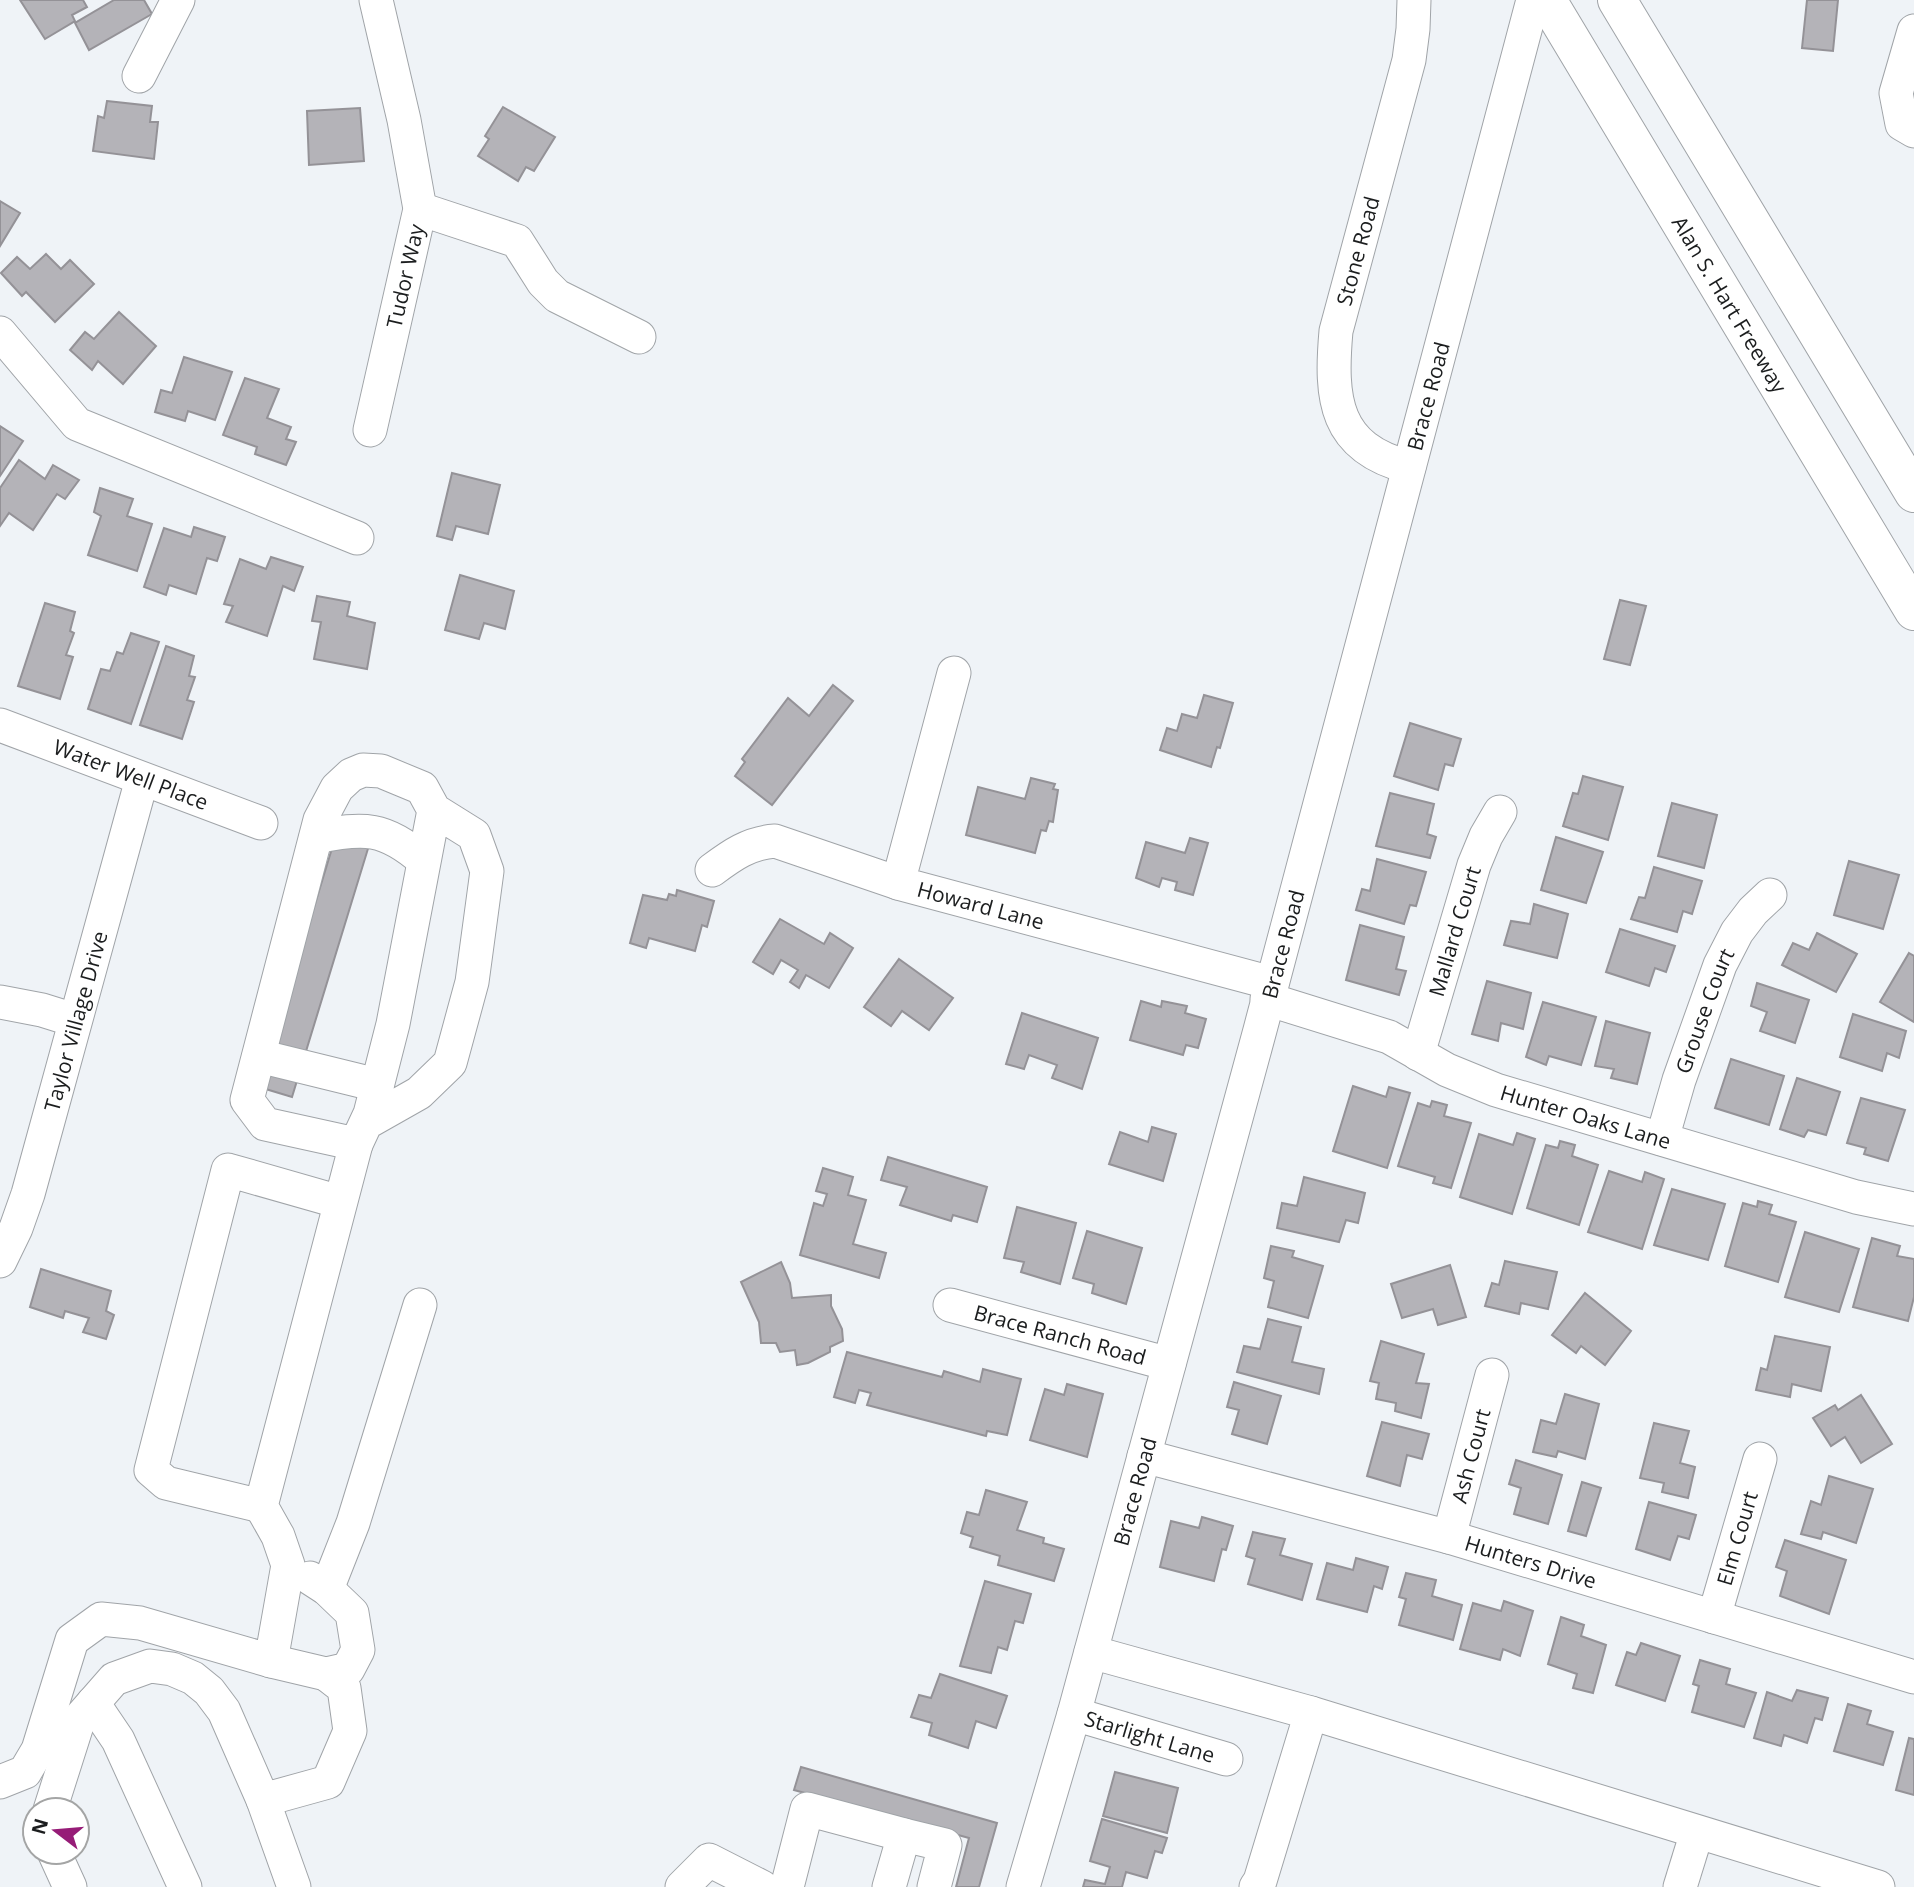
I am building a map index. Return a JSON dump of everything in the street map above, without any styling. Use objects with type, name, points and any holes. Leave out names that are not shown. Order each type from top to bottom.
[{"type":"highway","name":"Alan S. Hart Freeway","points":[[1547,0],[1914,611]]},
{"type":"highway","points":[[1617,0],[1914,493]]},
{"type":"street","points":[[139,76],[177,0]]},
{"type":"street","name":"Tudor Way","points":[[370,430],[420,209],[404,120],[376,0]]},
{"type":"street","name":"Stone Road","points":[[1409,467],[1385,461],[1367,450],[1349,433],[1338,409],[1333,370],[1336,331],[1409,60],[1414,0]]},
{"type":"street","name":"Brace Road","points":[[1023,1887],[1074,1714],[1270,991],[1533,0]]},
{"type":"street","points":[[1914,31],[1896,93],[1902,124],[1914,131]]},
{"type":"street","points":[[420,209],[517,242],[543,282],[557,296],[639,337]]},
{"type":"street","points":[[0,333],[77,424],[357,538]]},
{"type":"street","name":"Howard Lane","points":[[954,673],[898,883],[1270,991]]},
{"type":"street","name":"Water Well Place","points":[[0,725],[261,823]]},
{"type":"street","points":[[363,770],[381,771],[422,788],[434,810],[474,835],[487,872],[472,982],[450,1063],[419,1093],[361,1133],[265,1124],[247,1100],[320,820],[337,788],[351,775],[363,770]]},
{"type":"street","name":"Taylor Village Drive","points":[[0,1261],[28,1194],[142,779]]},
{"type":"street","points":[[271,1661],[288,1565],[278,1536],[261,1506],[340,1202],[393,1024],[434,810]]},
{"type":"street","name":"Mallard Court","points":[[1418,1054],[1475,865],[1486,836],[1500,812]]},
{"type":"street","points":[[316,837],[344,831],[374,831],[404,843],[423,860]]},
{"type":"street","points":[[712,870],[757,842],[775,841],[898,883]]},
{"type":"street","name":"Grouse Court","points":[[1662,1139],[1720,965],[1737,932],[1752,911],[1770,895]]},
{"type":"street","name":"Hunter Oaks Lane","points":[[1270,991],[1390,1037],[1469,1080],[1856,1197],[1914,1209]]},
{"type":"street","points":[[0,1002],[42,1010],[74,1020]]},
{"type":"street","points":[[258,1055],[377,1085]]},
{"type":"street","points":[[261,1506],[166,1483],[152,1470],[228,1170],[340,1202]]},
{"type":"street","points":[[327,1589],[353,1523],[420,1305]]},
{"type":"street","name":"Brace Ranch Road","points":[[950,1305],[1169,1364]]},
{"type":"street","name":"Ash Court","points":[[1449,1537],[1492,1376]]},
{"type":"street","name":"Hunters Drive","points":[[1144,1456],[1449,1537],[1914,1677]]},
{"type":"street","name":"Elm Court","points":[[1714,1617],[1760,1459]]},
{"type":"street","points":[[288,1565],[327,1589],[352,1613],[358,1650],[348,1669],[326,1674]]},
{"type":"street","points":[[0,1782],[25,1772],[38,1750],[72,1640],[101,1619],[140,1623],[326,1674],[344,1688],[350,1731],[328,1782],[263,1800]]},
{"type":"street","points":[[1091,1652],[1311,1713],[1697,1832],[1826,1880],[1878,1887]]},
{"type":"street","points":[[54,1796],[79,1719],[114,1679],[150,1666],[172,1670],[193,1678],[209,1691],[224,1711],[263,1800],[294,1887]]},
{"type":"street","points":[[93,1703],[118,1740],[185,1887]]},
{"type":"street","points":[[1264,1885],[1311,1713]]},
{"type":"street","name":"Starlight Lane","points":[[1074,1714],[1226,1759]]},
{"type":"street","points":[[788,1887],[807,1809],[945,1845],[934,1887]]},
{"type":"street","points":[[1680,1887],[1697,1832]]},
{"type":"street","points":[[889,1887],[904,1835]]},
{"type":"street","points":[[682,1887],[709,1860],[723,1878],[762,1887]]},
{"type":"street","points":[[60,1866],[70,1887]]},
{"type":"building","points":[[20,0],[83,0],[87,7],[72,15],[75,21],[45,39]]},
{"type":"building","points":[[114,0],[144,0],[152,14],[89,50],[75,23]]},
{"type":"building","points":[[1807,0],[1838,0],[1833,51],[1802,48]]},
{"type":"building","points":[[107,101],[152,106],[150,122],[158,122],[154,159],[93,151],[98,116],[104,118]]},
{"type":"building","points":[[503,107],[555,137],[534,171],[526,167],[518,181],[478,156],[489,139],[485,136]]},
{"type":"building","points":[[360,108],[364,161],[309,165],[307,111]]},
{"type":"building","points":[[0,201],[20,213],[0,246]]},
{"type":"building","points":[[46,254],[61,269],[70,260],[94,284],[55,322],[26,292],[22,296],[1,273],[17,257],[30,269]]},
{"type":"building","points":[[119,312],[156,346],[123,384],[98,361],[92,370],[70,350],[85,332],[94,339]]},
{"type":"building","points":[[184,357],[232,372],[215,420],[188,411],[185,421],[155,412],[161,390],[172,393]]},
{"type":"building","points":[[245,378],[279,389],[267,418],[291,427],[286,439],[296,442],[286,465],[255,454],[257,447],[223,435]]},
{"type":"building","points":[[0,426],[23,441],[0,476]]},
{"type":"building","points":[[19,460],[45,479],[53,465],[79,480],[65,499],[57,494],[33,530],[9,513],[0,526],[0,488]]},
{"type":"building","points":[[452,473],[500,485],[488,534],[456,526],[452,540],[437,536]]},
{"type":"building","points":[[100,488],[133,499],[127,516],[152,524],[137,571],[88,555],[101,516],[94,512]]},
{"type":"building","points":[[194,527],[225,537],[217,561],[207,558],[196,594],[169,585],[166,595],[144,587],[164,528],[191,537]]},
{"type":"building","points":[[271,557],[303,567],[294,591],[283,586],[267,636],[226,622],[233,606],[224,604],[240,559],[266,569]]},
{"type":"building","points":[[460,575],[514,591],[505,629],[484,623],[479,639],[445,630]]},
{"type":"building","points":[[317,596],[350,602],[347,616],[375,623],[367,669],[314,659],[321,622],[312,621]]},
{"type":"building","points":[[1620,600],[1646,606],[1630,665],[1604,659]]},
{"type":"building","points":[[45,603],[75,612],[70,631],[74,633],[66,655],[73,657],[60,699],[18,686]]},
{"type":"building","points":[[131,633],[159,642],[131,724],[88,709],[101,669],[110,671],[117,652],[123,654]]},
{"type":"building","points":[[166,646],[194,656],[189,676],[195,677],[187,700],[194,702],[182,739],[140,725]]},
{"type":"building","points":[[833,685],[853,701],[772,805],[735,776],[745,762],[742,759],[788,698],[809,716]]},
{"type":"building","points":[[1204,695],[1233,703],[1220,748],[1217,747],[1211,767],[1160,750],[1167,728],[1177,731],[1182,714],[1197,718]]},
{"type":"building","points":[[1410,723],[1461,739],[1453,766],[1445,764],[1438,790],[1394,776]]},
{"type":"building","points":[[1583,776],[1623,787],[1608,840],[1563,826],[1573,793],[1578,794]]},
{"type":"building","points":[[1031,778],[1055,784],[1053,789],[1058,790],[1053,822],[1049,821],[1046,831],[1041,830],[1035,853],[966,835],[978,787],[1025,799]]},
{"type":"building","points":[[1390,793],[1434,804],[1427,834],[1436,837],[1430,858],[1376,846]]},
{"type":"building","points":[[1672,803],[1717,815],[1704,868],[1658,856]]},
{"type":"building","points":[[341,819],[374,829],[292,1097],[259,1087]]},
{"type":"building","points":[[1556,837],[1603,852],[1586,903],[1541,890]]},
{"type":"building","points":[[1190,838],[1208,843],[1193,895],[1175,890],[1177,882],[1162,878],[1159,887],[1136,878],[1146,842],[1185,853]]},
{"type":"building","points":[[1377,859],[1426,872],[1416,906],[1410,905],[1404,924],[1356,910],[1362,889],[1370,891]]},
{"type":"building","points":[[1849,861],[1899,875],[1883,929],[1834,915]]},
{"type":"building","points":[[1654,867],[1702,881],[1692,914],[1683,911],[1677,932],[1631,919],[1639,897],[1645,898]]},
{"type":"building","points":[[677,890],[714,901],[707,927],[702,925],[695,951],[649,938],[646,948],[630,943],[643,895],[667,900],[669,894],[676,896]]},
{"type":"building","points":[[1534,904],[1568,914],[1557,958],[1504,945],[1511,921],[1530,924]]},
{"type":"building","points":[[780,919],[824,944],[830,933],[853,948],[829,988],[806,975],[799,988],[790,982],[798,970],[781,960],[773,974],[753,962]]},
{"type":"building","points":[[1360,925],[1404,937],[1396,969],[1406,971],[1399,995],[1346,980]]},
{"type":"building","points":[[1620,929],[1675,946],[1666,972],[1655,968],[1649,986],[1606,972]]},
{"type":"building","points":[[1817,933],[1857,954],[1836,992],[1782,965],[1793,943],[1809,950]]},
{"type":"building","points":[[1909,953],[1914,956],[1914,1022],[1880,1002]]},
{"type":"building","points":[[899,959],[953,998],[929,1030],[902,1011],[891,1026],[864,1007]]},
{"type":"building","points":[[1487,981],[1531,993],[1523,1029],[1501,1023],[1498,1041],[1472,1034]]},
{"type":"building","points":[[1757,983],[1809,1000],[1795,1043],[1760,1031],[1767,1012],[1751,1006]]},
{"type":"building","points":[[1141,1001],[1161,1007],[1162,1001],[1187,1006],[1185,1013],[1206,1019],[1198,1048],[1186,1045],[1183,1055],[1130,1040]]},
{"type":"building","points":[[1543,1002],[1596,1017],[1581,1065],[1549,1056],[1546,1065],[1526,1057]]},
{"type":"building","points":[[1022,1013],[1098,1038],[1082,1089],[1052,1078],[1057,1065],[1029,1055],[1024,1069],[1006,1064]]},
{"type":"building","points":[[1853,1014],[1906,1031],[1899,1058],[1887,1053],[1882,1071],[1840,1057]]},
{"type":"building","points":[[1606,1021],[1650,1033],[1637,1084],[1611,1078],[1614,1069],[1595,1066]]},
{"type":"building","points":[[1731,1059],[1784,1076],[1769,1125],[1715,1108]]},
{"type":"building","points":[[1797,1078],[1840,1092],[1826,1135],[1808,1130],[1804,1137],[1780,1129]]},
{"type":"building","points":[[1353,1086],[1386,1097],[1389,1087],[1410,1093],[1387,1168],[1333,1151]]},
{"type":"building","points":[[1861,1098],[1905,1110],[1888,1161],[1864,1154],[1866,1148],[1847,1143]]},
{"type":"building","points":[[1432,1101],[1447,1105],[1444,1116],[1471,1123],[1451,1188],[1433,1183],[1435,1177],[1398,1166],[1418,1103],[1430,1107]]},
{"type":"building","points":[[1152,1127],[1176,1134],[1163,1181],[1109,1164],[1120,1132],[1148,1142]]},
{"type":"building","points":[[1517,1133],[1535,1139],[1512,1214],[1460,1197],[1479,1134],[1513,1145]]},
{"type":"building","points":[[1560,1141],[1575,1145],[1572,1156],[1598,1165],[1579,1225],[1527,1208],[1546,1145],[1558,1148]]},
{"type":"building","points":[[888,1157],[987,1187],[977,1222],[953,1215],[951,1221],[900,1205],[907,1187],[881,1180]]},
{"type":"building","points":[[823,1168],[853,1177],[848,1195],[866,1200],[853,1244],[886,1253],[879,1278],[800,1255],[814,1203],[823,1206],[827,1194],[816,1191]]},
{"type":"building","points":[[1609,1171],[1642,1182],[1645,1172],[1664,1179],[1642,1249],[1588,1232]]},
{"type":"building","points":[[1304,1177],[1365,1193],[1358,1223],[1346,1220],[1339,1242],[1277,1228],[1282,1203],[1297,1206]]},
{"type":"building","points":[[1672,1189],[1725,1204],[1708,1260],[1654,1245]]},
{"type":"building","points":[[1758,1201],[1772,1205],[1769,1214],[1796,1222],[1778,1282],[1725,1266],[1743,1203],[1757,1207]]},
{"type":"building","points":[[1017,1207],[1076,1223],[1060,1284],[1021,1272],[1024,1262],[1004,1258]]},
{"type":"building","points":[[1087,1231],[1142,1248],[1126,1304],[1092,1293],[1094,1284],[1073,1278]]},
{"type":"building","points":[[1805,1232],[1859,1249],[1839,1312],[1785,1297]]},
{"type":"building","points":[[1872,1238],[1900,1246],[1897,1256],[1914,1259],[1914,1297],[1908,1321],[1853,1307]]},
{"type":"building","points":[[1271,1246],[1294,1251],[1292,1257],[1323,1266],[1308,1318],[1268,1307],[1274,1281],[1264,1278]]},
{"type":"building","points":[[1505,1261],[1557,1272],[1548,1309],[1521,1303],[1519,1314],[1485,1306],[1492,1283],[1499,1285]]},
{"type":"building","points":[[781,1262],[790,1283],[792,1298],[831,1295],[831,1306],[842,1329],[843,1341],[830,1347],[830,1352],[808,1363],[797,1365],[795,1350],[780,1352],[776,1343],[761,1343],[759,1322],[741,1282]]},
{"type":"building","points":[[1450,1265],[1466,1317],[1438,1325],[1433,1309],[1402,1318],[1391,1284]]},
{"type":"building","points":[[41,1269],[111,1291],[106,1311],[114,1315],[106,1339],[83,1332],[89,1318],[65,1311],[63,1318],[30,1307]]},
{"type":"building","points":[[1585,1293],[1631,1331],[1605,1365],[1581,1346],[1576,1353],[1552,1335]]},
{"type":"building","points":[[1268,1319],[1301,1327],[1292,1362],[1324,1369],[1319,1394],[1237,1372],[1244,1346],[1260,1349]]},
{"type":"building","points":[[1775,1336],[1830,1347],[1821,1391],[1792,1384],[1790,1397],[1756,1390],[1761,1368],[1767,1370]]},
{"type":"building","points":[[1381,1341],[1424,1354],[1416,1383],[1429,1384],[1421,1418],[1395,1411],[1396,1403],[1376,1399],[1379,1383],[1370,1381]]},
{"type":"building","points":[[847,1352],[942,1377],[944,1371],[980,1382],[983,1369],[1021,1379],[1007,1435],[987,1431],[986,1436],[867,1405],[871,1393],[859,1390],[855,1403],[834,1397]]},
{"type":"building","points":[[1234,1382],[1281,1396],[1267,1444],[1232,1434],[1239,1410],[1227,1407]]},
{"type":"building","points":[[1067,1384],[1103,1394],[1087,1457],[1030,1440],[1045,1389],[1064,1395]]},
{"type":"building","points":[[1565,1394],[1599,1404],[1585,1459],[1558,1451],[1556,1457],[1533,1452],[1541,1420],[1556,1424]]},
{"type":"building","points":[[1861,1395],[1892,1444],[1861,1463],[1845,1437],[1831,1446],[1813,1418],[1835,1405],[1838,1410]]},
{"type":"building","points":[[1382,1422],[1429,1434],[1422,1459],[1407,1455],[1400,1486],[1367,1476]]},
{"type":"building","points":[[1654,1423],[1689,1431],[1680,1463],[1695,1467],[1688,1498],[1662,1492],[1664,1483],[1640,1478]]},
{"type":"building","points":[[1516,1460],[1562,1475],[1548,1524],[1514,1514],[1521,1488],[1509,1484]]},
{"type":"building","points":[[1829,1476],[1873,1489],[1856,1543],[1823,1532],[1821,1539],[1801,1534],[1811,1501],[1821,1505]]},
{"type":"building","points":[[1582,1482],[1601,1488],[1586,1536],[1568,1531]]},
{"type":"building","points":[[986,1490],[1027,1502],[1017,1530],[1044,1538],[1043,1543],[1064,1549],[1054,1581],[998,1565],[1000,1556],[970,1547],[973,1537],[961,1533],[967,1512],[979,1515]]},
{"type":"building","points":[[1649,1502],[1696,1515],[1689,1539],[1678,1536],[1670,1560],[1636,1549]]},
{"type":"building","points":[[1202,1517],[1233,1526],[1226,1550],[1222,1549],[1214,1581],[1160,1567],[1171,1521],[1199,1528]]},
{"type":"building","points":[[1253,1532],[1285,1539],[1280,1555],[1312,1564],[1302,1600],[1248,1584],[1255,1559],[1246,1556]]},
{"type":"building","points":[[1785,1540],[1846,1560],[1829,1614],[1780,1596],[1787,1571],[1776,1567]]},
{"type":"building","points":[[1356,1558],[1388,1567],[1382,1589],[1374,1586],[1367,1612],[1317,1599],[1327,1563],[1353,1570]]},
{"type":"building","points":[[1406,1573],[1436,1580],[1432,1596],[1462,1605],[1453,1640],[1399,1625],[1406,1599],[1399,1597]]},
{"type":"building","points":[[985,1581],[1031,1594],[1023,1623],[1015,1621],[1007,1650],[998,1647],[991,1673],[960,1666]]},
{"type":"building","points":[[1504,1601],[1533,1611],[1520,1656],[1503,1649],[1500,1660],[1460,1649],[1473,1603],[1501,1611]]},
{"type":"building","points":[[1561,1617],[1584,1625],[1581,1636],[1606,1645],[1593,1693],[1573,1688],[1577,1674],[1548,1664]]},
{"type":"building","points":[[1641,1643],[1680,1656],[1665,1701],[1616,1685],[1627,1652],[1636,1655]]},
{"type":"building","points":[[1700,1660],[1730,1669],[1726,1684],[1756,1693],[1744,1727],[1692,1712],[1699,1686],[1693,1684]]},
{"type":"building","points":[[940,1674],[1007,1696],[996,1728],[976,1721],[968,1748],[929,1735],[932,1723],[911,1717],[919,1695],[931,1698]]},
{"type":"building","points":[[1797,1690],[1828,1698],[1822,1720],[1815,1718],[1807,1743],[1784,1735],[1781,1746],[1754,1738],[1767,1692],[1792,1701]]},
{"type":"building","points":[[1848,1704],[1871,1711],[1867,1724],[1893,1732],[1883,1765],[1834,1751]]},
{"type":"building","points":[[1909,1738],[1914,1739],[1914,1795],[1896,1790]]},
{"type":"building","points":[[801,1767],[997,1823],[979,1887],[956,1887],[969,1838],[794,1790]]},
{"type":"building","points":[[1115,1772],[1178,1788],[1167,1833],[1103,1816]]},
{"type":"building","points":[[1102,1819],[1167,1838],[1162,1853],[1155,1851],[1147,1878],[1126,1872],[1122,1887],[1083,1887],[1085,1880],[1105,1884],[1110,1867],[1090,1861]]}]
